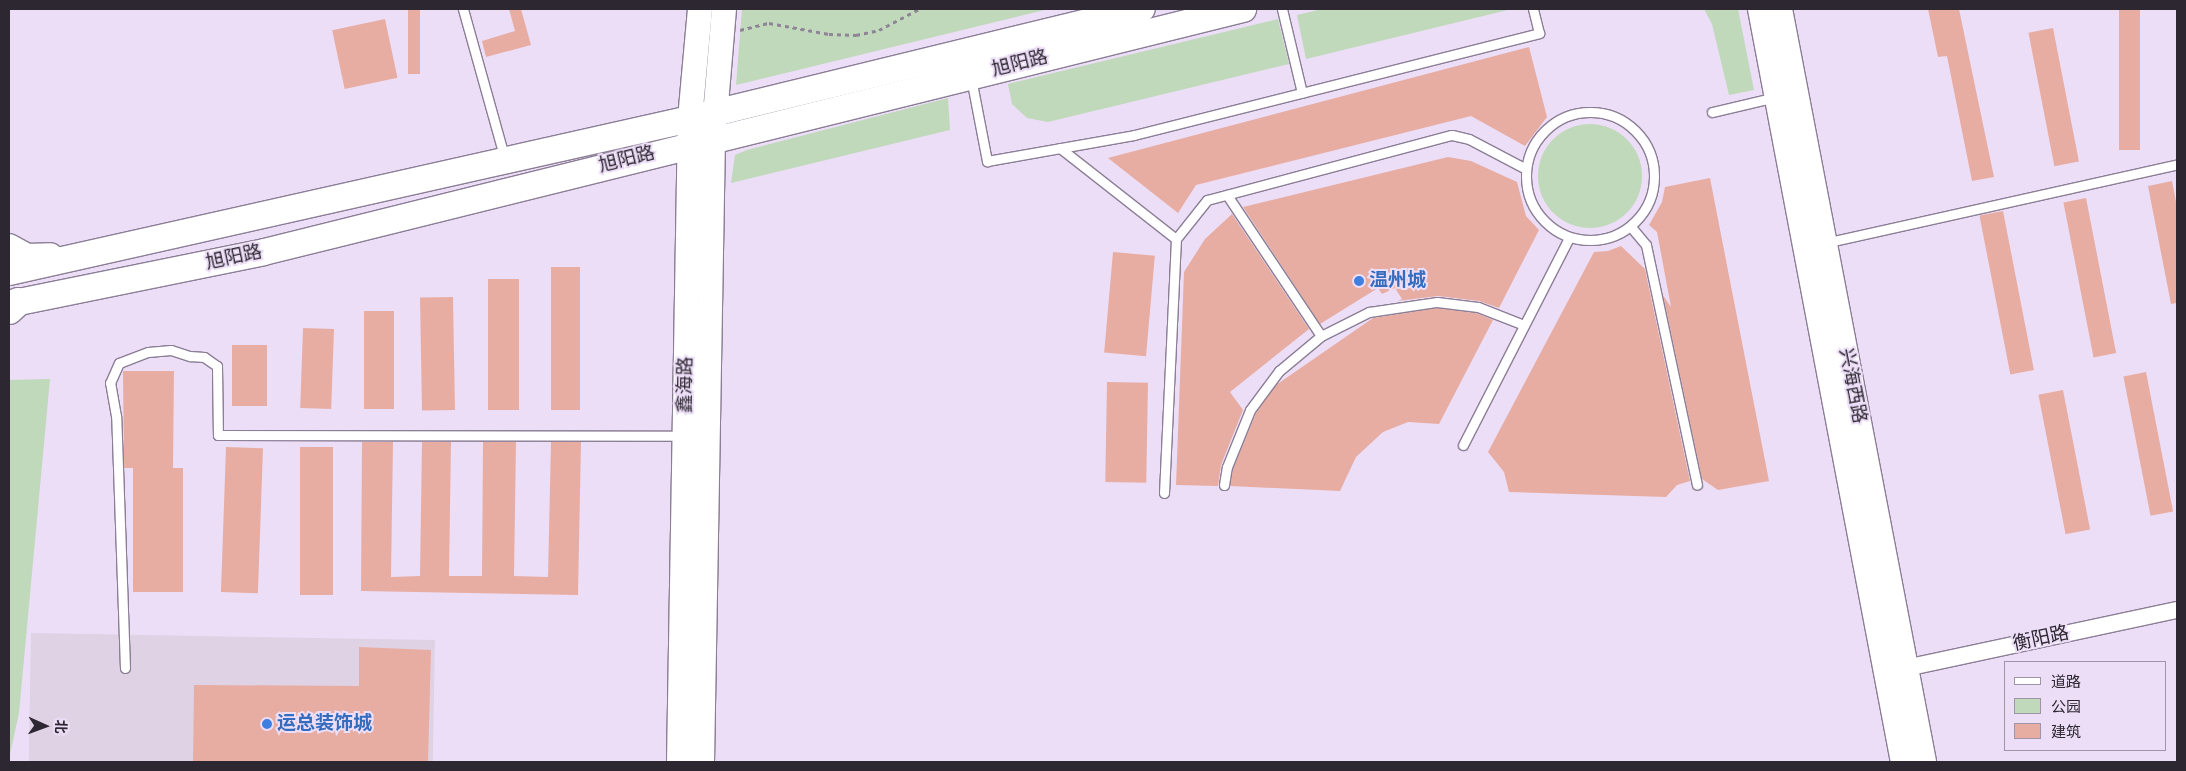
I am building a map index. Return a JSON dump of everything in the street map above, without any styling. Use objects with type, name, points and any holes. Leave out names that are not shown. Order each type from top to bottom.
[{"type":"main road","name":"鑫海路","points":[[700,9],[690,119],[701,143],[702,762]]},
{"type":"main road","name":"鑫海路","points":[[679,762],[685,436],[701,143],[715,112],[724,9]]},
{"type":"main road","name":"旭阳路","points":[[9,272],[138,245],[690,119],[1142,9]]},
{"type":"main road","name":"旭阳路","points":[[12,305],[264,252],[1243,9]]},
{"type":"main road","name":"兴海西路","points":[[1760,9],[1903,762]]},
{"type":"main road","name":"兴海西路","points":[[1780,9],[1924,762]]},
{"type":"main road","points":[[9,248],[18,254],[36,257],[138,245]]},
{"type":"street","name":"衡阳路","points":[[1906,668],[2177,610]]},
{"type":"lane","points":[[463,9],[505,161]]},
{"type":"lane","points":[[1282,9],[1302,93]]},
{"type":"lane","points":[[970,76],[987,161],[1134,135],[1539,33],[1533,9]]},
{"type":"lane","points":[[1712,112],[1776,97]]},
{"type":"lane","points":[[1579,112],[1592,112],[1619,118],[1636,130],[1648,146],[1655,167],[1651,196],[1646,210],[1631,227],[1612,238],[1590,241],[1569,238],[1549,227],[1535,210],[1527,189],[1526,169],[1531,149],[1543,132],[1559,119],[1579,112]]},
{"type":"lane","points":[[1164,492],[1176,239],[1207,200],[1452,135],[1469,139],[1526,169]]},
{"type":"lane","points":[[1060,148],[1176,239]]},
{"type":"lane","points":[[1824,243],[2177,164]]},
{"type":"lane","points":[[1227,195],[1320,336]]},
{"type":"lane","points":[[1631,227],[1646,244],[1697,485]]},
{"type":"lane","points":[[1463,445],[1569,238]]},
{"type":"lane","points":[[1224,485],[1227,467],[1250,410],[1279,372],[1320,336],[1369,312],[1437,302],[1478,308],[1524,325]]},
{"type":"lane","points":[[125,668],[116,416],[110,383],[119,363],[148,352],[171,350],[190,356],[204,357],[217,366],[218,435],[685,436]]},
{"type":"path","points":[[738,37],[741,29],[769,24],[828,34],[856,35],[879,30],[919,9]]},
{"type":"shaded area","points":[[31,633],[435,640],[433,762],[29,762]]},
{"type":"green space","points":[[742,9],[1049,9],[736,85]]},
{"type":"green space","points":[[1322,9],[1512,9],[1306,59],[1297,15]]},
{"type":"green space","points":[[1704,9],[1738,9],[1754,90],[1729,95],[1712,24]]},
{"type":"green space","points":[[1278,19],[1289,64],[1048,122],[1027,118],[1012,104],[1008,84]]},
{"type":"green space","points":[[948,98],[950,130],[731,183],[735,155],[747,150]]},
{"type":"green space","points":[[1590,124],[1610,128],[1619,132],[1627,139],[1634,147],[1638,156],[1642,176],[1638,196],[1634,205],[1627,213],[1619,220],[1610,224],[1590,228],[1570,224],[1561,220],[1553,213],[1546,205],[1542,196],[1538,176],[1542,156],[1546,147],[1553,139],[1561,132],[1570,128]]},
{"type":"green space","points":[[50,379],[19,713],[9,759],[9,380]]},
{"type":"building","points":[[408,9],[420,9],[420,74],[408,74]]},
{"type":"building","points":[[509,9],[521,9],[531,45],[486,57],[482,41],[515,31]]},
{"type":"building","points":[[1928,9],[1959,9],[1994,177],[1972,181],[1947,56],[1938,57]]},
{"type":"building","points":[[2119,9],[2140,9],[2140,150],[2119,150]]},
{"type":"building","points":[[385,19],[397,78],[345,89],[332,30]]},
{"type":"building","points":[[2053,28],[2079,162],[2054,166],[2028,33]]},
{"type":"building","points":[[1529,47],[1547,117],[1525,146],[1471,116],[1196,185],[1178,213],[1108,158]]},
{"type":"building","points":[[1448,157],[1471,161],[1517,182],[1526,216],[1539,230],[1499,308],[1479,301],[1438,296],[1398,301],[1402,299],[1395,288],[1382,294],[1378,288],[1320,324],[1243,207]]},
{"type":"building","points":[[1710,178],[1769,481],[1718,490],[1702,479],[1663,295],[1671,307],[1657,232],[1649,225],[1662,202],[1665,187]]},
{"type":"building","points":[[2172,181],[2177,207],[2177,303],[2171,304],[2148,186]]},
{"type":"building","points":[[2086,198],[2116,353],[2094,357],[2063,202]]},
{"type":"building","points":[[2003,211],[2034,370],[2010,375],[1979,216]]},
{"type":"building","points":[[1232,214],[1309,329],[1230,392],[1243,410],[1221,465],[1218,486],[1176,485],[1184,272],[1205,239]]},
{"type":"building","points":[[1621,246],[1645,269],[1690,481],[1677,485],[1666,497],[1509,492],[1504,472],[1488,452],[1594,252],[1608,251]]},
{"type":"building","points":[[1113,252],[1155,256],[1146,356],[1104,353]]},
{"type":"building","points":[[551,267],[580,267],[580,410],[551,410]]},
{"type":"building","points":[[488,279],[519,279],[519,410],[488,410]]},
{"type":"building","points":[[453,297],[455,410],[422,411],[420,298]]},
{"type":"building","points":[[1437,308],[1476,313],[1493,320],[1439,424],[1408,422],[1383,432],[1356,457],[1340,491],[1230,486],[1233,469],[1256,413],[1276,385],[1373,318]]},
{"type":"building","points":[[364,311],[394,311],[394,409],[364,409]]},
{"type":"building","points":[[303,328],[334,329],[331,409],[300,408]]},
{"type":"building","points":[[232,345],[267,345],[267,406],[232,406]]},
{"type":"building","points":[[123,371],[174,371],[173,468],[183,468],[183,592],[133,592],[133,468],[124,468]]},
{"type":"building","points":[[2146,372],[2173,511],[2151,516],[2123,376]]},
{"type":"building","points":[[1107,382],[1148,383],[1146,483],[1105,482]]},
{"type":"building","points":[[2063,390],[2090,529],[2066,534],[2038,395]]},
{"type":"building","points":[[362,442],[393,442],[391,577],[420,576],[422,442],[451,442],[449,576],[482,576],[483,442],[516,442],[514,576],[548,577],[551,442],[581,442],[578,595],[361,591]]},
{"type":"building","points":[[226,447],[263,448],[258,593],[221,592]]},
{"type":"building","points":[[300,447],[333,447],[333,595],[300,595]]},
{"type":"building","points":[[359,647],[431,650],[428,762],[193,762],[194,685],[359,686]]},
{"type":"place","name":"温州城","points":[[1359,281]]},
{"type":"place","name":"运总装饰城","points":[[267,724]]}]
